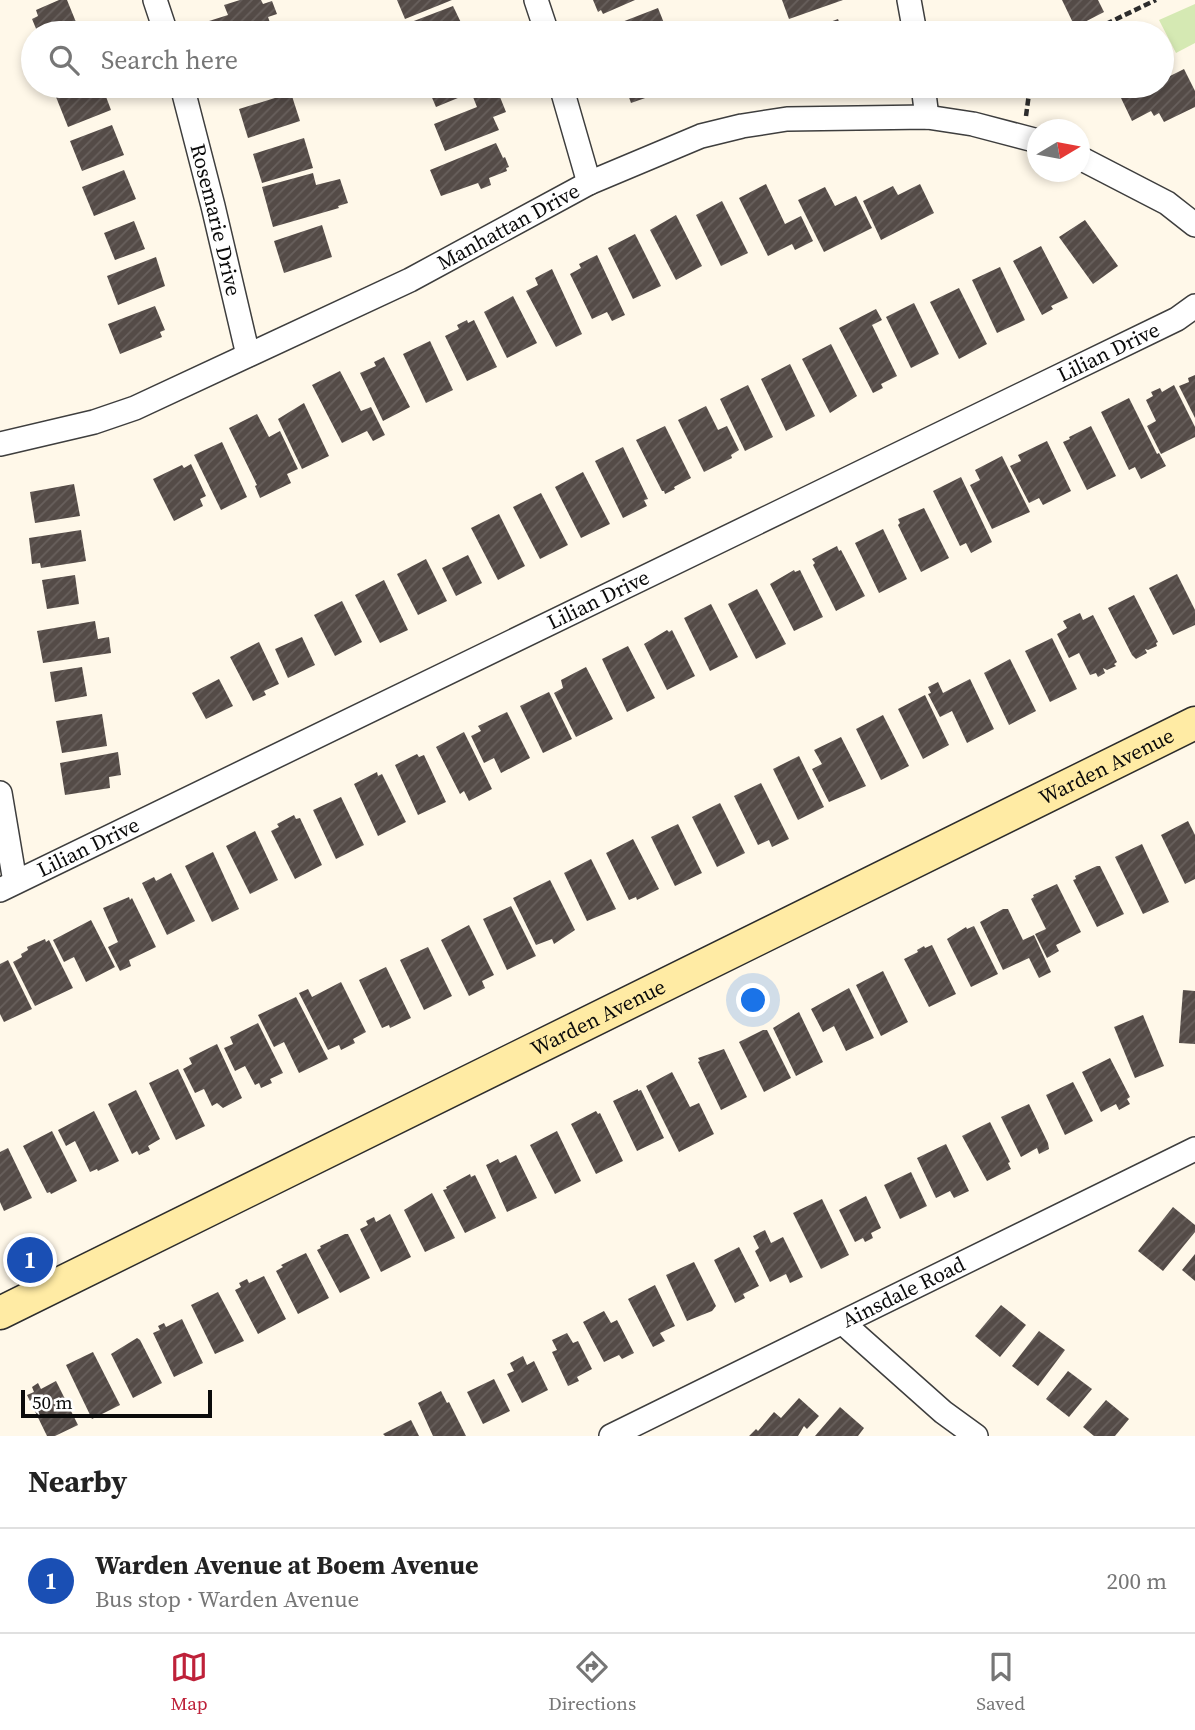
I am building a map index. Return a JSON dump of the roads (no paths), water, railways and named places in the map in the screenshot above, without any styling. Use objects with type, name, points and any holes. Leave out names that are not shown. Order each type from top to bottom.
[{"type":"main road","name":"Warden Avenue","points":[[1,1310],[1195,723]]},
{"type":"street","points":[[155,0],[162,21]]},
{"type":"street","points":[[536,0],[543,21]]},
{"type":"street","points":[[909,0],[913,21]]},
{"type":"street","name":"Rosemarie Drive","points":[[185,98],[214,206],[248,355]]},
{"type":"street","points":[[564,98],[589,183]]},
{"type":"street","points":[[925,98],[927,117]]},
{"type":"street","name":"Manhattan Drive","points":[[0,444],[94,422],[135,408],[410,279],[589,183],[701,136],[788,119],[927,117],[973,124],[1027,138]]},
{"type":"street","points":[[1090,163],[1167,203],[1195,225]]},
{"type":"street","name":"Lilian Drive","points":[[8,886],[1177,319],[1195,306]]},
{"type":"street","points":[[0,793],[8,886]]},
{"type":"street","name":"Ainsdale Road","points":[[611,1436],[1195,1149]]},
{"type":"street","points":[[843,1323],[943,1412],[976,1436]]},
{"type":"place","name":"Warden Avenue at Boem Avenue","points":[[30,1260]]}]
